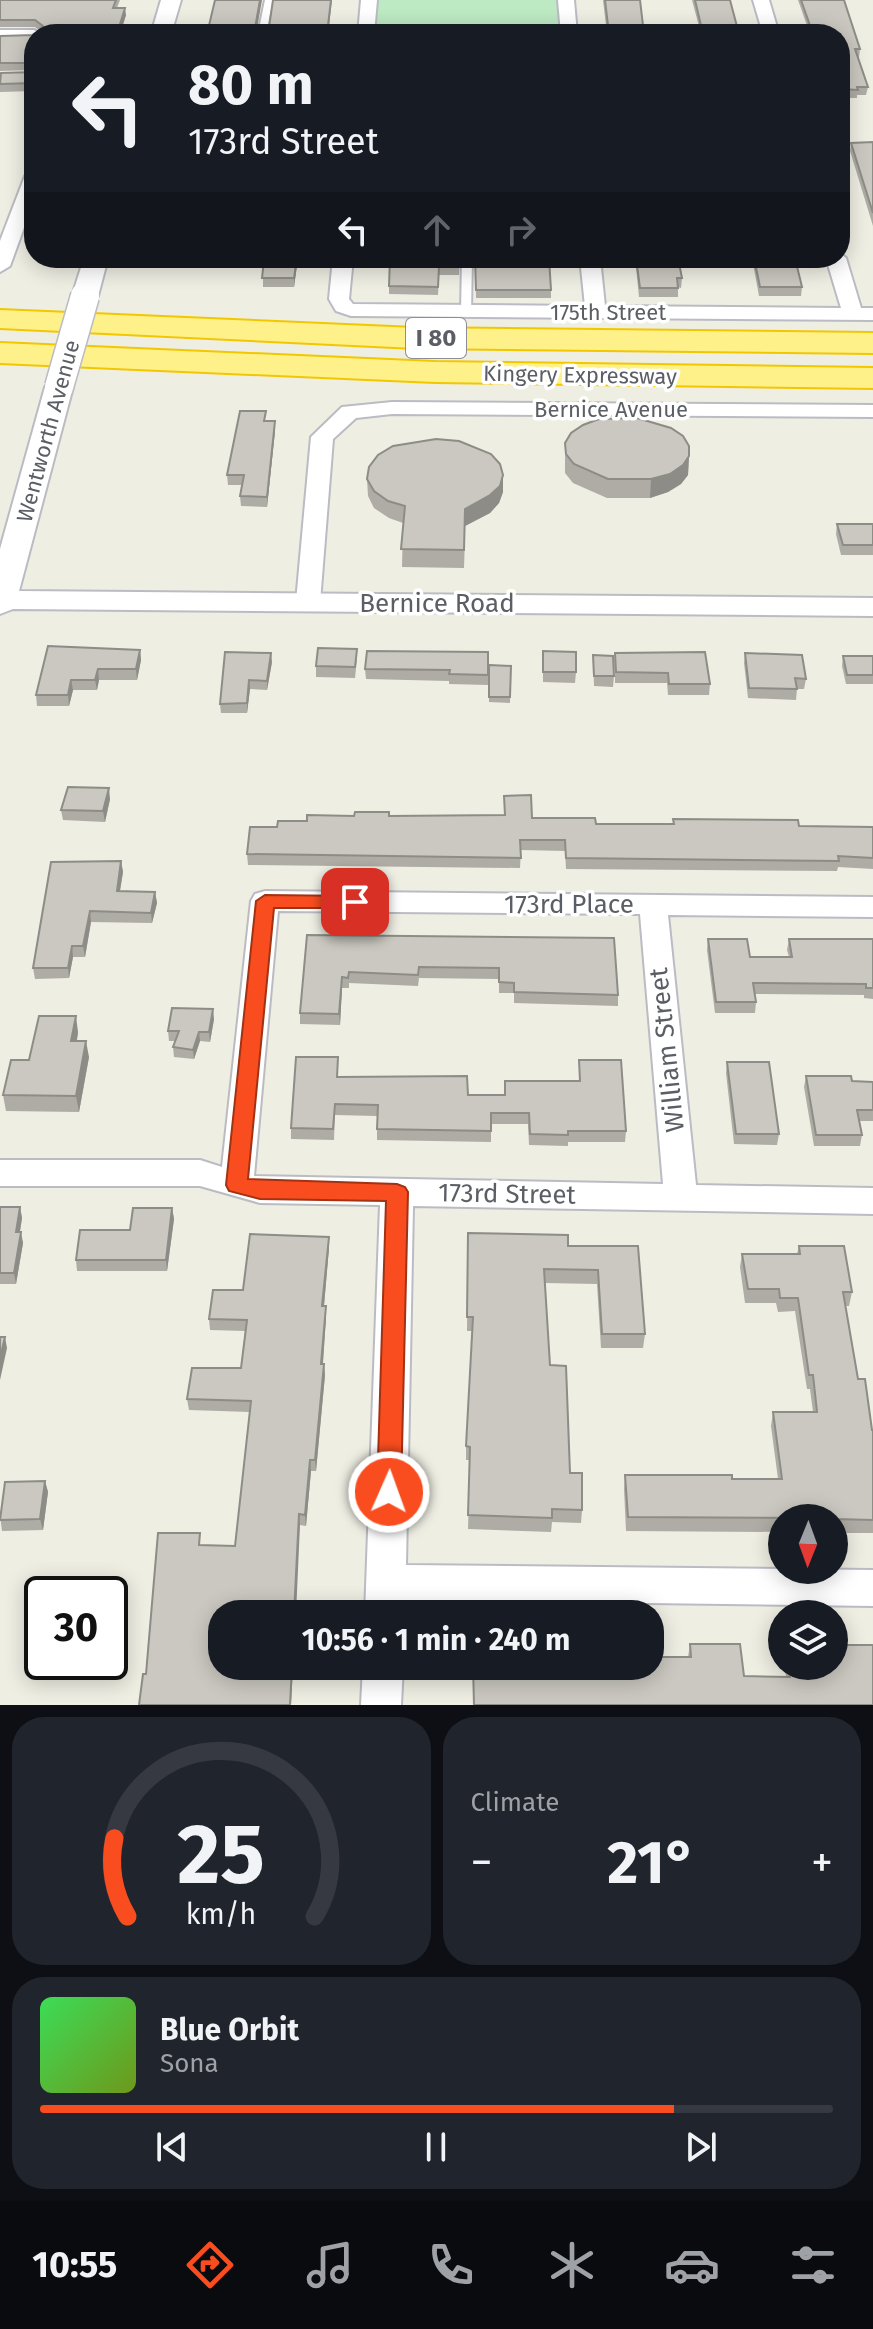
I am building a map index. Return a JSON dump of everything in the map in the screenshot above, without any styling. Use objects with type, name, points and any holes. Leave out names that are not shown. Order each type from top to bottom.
[{"type":"highway","name":"Kingery Expressway","points":[[0,319],[399,338],[873,343]]},
{"type":"highway","name":"Kingery Expressway","points":[[0,353],[406,371],[873,378]]},
{"type":"street","points":[[164,24],[171,0]]},
{"type":"street","points":[[367,24],[369,0]]},
{"type":"street","points":[[566,0],[568,24]]},
{"type":"street","points":[[761,0],[768,24]]},
{"type":"street","points":[[0,35],[24,35]]},
{"type":"street","points":[[0,266],[9,220],[24,194]]},
{"type":"street","name":"Wentworth Avenue","points":[[0,602],[93,268]]},
{"type":"street","name":"175th Street","points":[[342,268],[339,299],[343,307],[366,312],[863,314]]},
{"type":"street","points":[[591,268],[596,312]]},
{"type":"street","points":[[841,268],[863,314]]},
{"type":"street","name":"Bernice Avenue","points":[[308,602],[322,437],[350,412],[392,408],[873,411]]},
{"type":"street","name":"Bernice Road","points":[[0,602],[873,607]]},
{"type":"street","name":"173rd Place","points":[[237,1185],[265,901],[873,907]]},
{"type":"street","name":"William Street","points":[[653,904],[681,1196]]},
{"type":"street","name":"173rd Street","points":[[0,1173],[200,1173],[260,1190],[873,1201]]},
{"type":"street","points":[[397,1192],[386,1598],[873,1588]]},
{"type":"street","points":[[381,1705],[382,1680]]},
{"type":"lane","points":[[264,24],[269,0]]},
{"type":"lane","points":[[466,312],[467,268]]},
{"type":"green space","points":[[378,0],[557,0],[559,24],[376,24]]},
{"type":"building","points":[[0,0],[116,0],[113,8],[125,8],[120,24],[40,24],[35,20],[0,20]]},
{"type":"building","points":[[215,0],[260,0],[256,24],[209,24]]},
{"type":"building","points":[[273,0],[331,0],[328,24],[269,24]]},
{"type":"building","points":[[605,0],[640,0],[643,24],[608,24]]},
{"type":"building","points":[[695,0],[730,0],[736,24],[701,24]]},
{"type":"building","points":[[801,0],[844,0],[860,49],[855,49],[868,87],[850,90],[850,24],[809,24]]},
{"type":"building","points":[[24,35],[24,63],[0,63],[0,36]]},
{"type":"building","points":[[24,72],[24,83],[0,84],[1,73]]},
{"type":"building","points":[[873,142],[873,213],[851,143]]},
{"type":"building","points":[[263,268],[296,268],[294,278],[262,278]]},
{"type":"building","points":[[390,268],[439,268],[438,287],[389,286]]},
{"type":"building","points":[[475,268],[550,268],[551,290],[476,290]]},
{"type":"building","points":[[637,268],[680,268],[682,278],[677,278],[678,288],[640,288]]},
{"type":"building","points":[[756,268],[797,268],[802,287],[760,287]]},
{"type":"building","points":[[240,411],[266,411],[264,421],[275,421],[267,497],[240,496],[244,475],[227,475]]},
{"type":"building","points":[[637,418],[671,428],[683,436],[689,446],[689,456],[683,465],[670,474],[651,479],[608,479],[574,464],[566,454],[565,443],[571,433],[583,425],[599,419]]},
{"type":"building","points":[[436,439],[459,441],[491,454],[500,464],[503,475],[500,486],[465,509],[464,550],[401,549],[405,506],[388,501],[374,491],[367,479],[369,467],[378,455],[393,446]]},
{"type":"building","points":[[837,524],[873,524],[873,545],[843,545]]},
{"type":"building","points":[[48,646],[140,650],[136,669],[98,669],[95,680],[71,680],[68,695],[36,695]]},
{"type":"building","points":[[318,648],[357,649],[355,667],[316,666]]},
{"type":"building","points":[[367,651],[488,652],[488,675],[449,674],[450,670],[365,669]]},
{"type":"building","points":[[543,651],[576,652],[576,672],[543,672]]},
{"type":"building","points":[[225,652],[271,653],[267,681],[249,680],[247,703],[220,704]]},
{"type":"building","points":[[705,652],[710,684],[669,684],[668,673],[616,672],[615,653]]},
{"type":"building","points":[[745,653],[802,655],[806,679],[795,678],[797,689],[749,688]]},
{"type":"building","points":[[593,655],[613,656],[614,676],[594,676]]},
{"type":"building","points":[[843,656],[873,656],[873,675],[847,675]]},
{"type":"building","points":[[489,665],[511,666],[510,697],[489,697]]},
{"type":"building","points":[[68,787],[109,788],[103,811],[61,810]]},
{"type":"building","points":[[531,795],[532,818],[595,818],[596,824],[674,824],[673,819],[798,820],[799,826],[873,827],[873,858],[838,856],[839,861],[566,858],[565,840],[520,840],[521,858],[247,854],[250,827],[277,827],[278,821],[307,821],[307,815],[354,816],[355,812],[389,812],[389,816],[505,815],[504,796]]},
{"type":"building","points":[[121,861],[117,891],[155,892],[151,913],[90,911],[83,946],[72,946],[68,968],[33,968],[51,862]]},
{"type":"building","points":[[307,935],[614,938],[618,995],[514,992],[514,983],[499,982],[499,968],[419,967],[418,975],[349,972],[348,978],[342,977],[339,1014],[300,1013]]},
{"type":"building","points":[[708,939],[747,939],[750,957],[792,957],[789,939],[873,939],[873,988],[866,988],[866,984],[753,983],[756,1002],[716,1002]]},
{"type":"building","points":[[172,1008],[213,1009],[209,1032],[199,1032],[193,1050],[173,1047],[179,1031],[168,1031]]},
{"type":"building","points":[[39,1016],[76,1016],[71,1041],[86,1041],[76,1096],[3,1095],[11,1060],[29,1060]]},
{"type":"building","points":[[296,1057],[338,1057],[337,1077],[467,1076],[468,1095],[505,1095],[505,1081],[580,1081],[579,1060],[621,1060],[626,1131],[530,1134],[529,1113],[491,1113],[491,1131],[377,1129],[378,1105],[335,1104],[333,1129],[291,1128]]},
{"type":"building","points":[[727,1062],[769,1062],[779,1134],[736,1134]]},
{"type":"building","points":[[806,1076],[851,1076],[852,1081],[873,1082],[873,1110],[857,1110],[862,1135],[816,1135]]},
{"type":"building","points":[[0,1207],[20,1207],[16,1232],[21,1232],[14,1273],[0,1273]]},
{"type":"building","points":[[133,1208],[172,1208],[166,1260],[76,1260],[80,1230],[130,1230]]},
{"type":"building","points":[[468,1233],[568,1235],[568,1246],[638,1246],[645,1334],[602,1334],[598,1270],[544,1269],[550,1365],[566,1366],[570,1473],[582,1473],[582,1510],[552,1509],[552,1518],[468,1515],[470,1447],[466,1446],[473,1317],[467,1317]]},
{"type":"building","points":[[250,1234],[329,1237],[322,1306],[326,1306],[321,1364],[324,1364],[315,1460],[310,1460],[305,1515],[299,1514],[295,1600],[208,1600],[208,1680],[291,1680],[290,1705],[139,1705],[143,1674],[146,1674],[158,1533],[200,1533],[199,1545],[235,1546],[251,1401],[187,1399],[192,1368],[241,1368],[247,1320],[209,1319],[213,1290],[243,1290]]},
{"type":"building","points":[[799,1246],[844,1246],[852,1292],[843,1292],[858,1379],[865,1379],[873,1430],[873,1520],[848,1519],[848,1504],[768,1504],[768,1518],[628,1517],[625,1475],[732,1475],[732,1479],[782,1479],[773,1412],[817,1412],[813,1375],[809,1375],[798,1298],[780,1298],[779,1289],[748,1289],[742,1254],[800,1254]]},
{"type":"building","points":[[0,1337],[5,1337],[0,1358]]},
{"type":"building","points":[[45,1481],[40,1519],[0,1520],[5,1482]]},
{"type":"building","points":[[690,1644],[740,1644],[744,1676],[768,1677],[768,1680],[848,1680],[848,1645],[873,1645],[873,1705],[474,1705],[473,1680],[664,1680],[664,1657],[691,1657]]},
{"type":"route","points":[[355,902],[265,901],[237,1185],[260,1190],[397,1192],[389,1492]]}]
